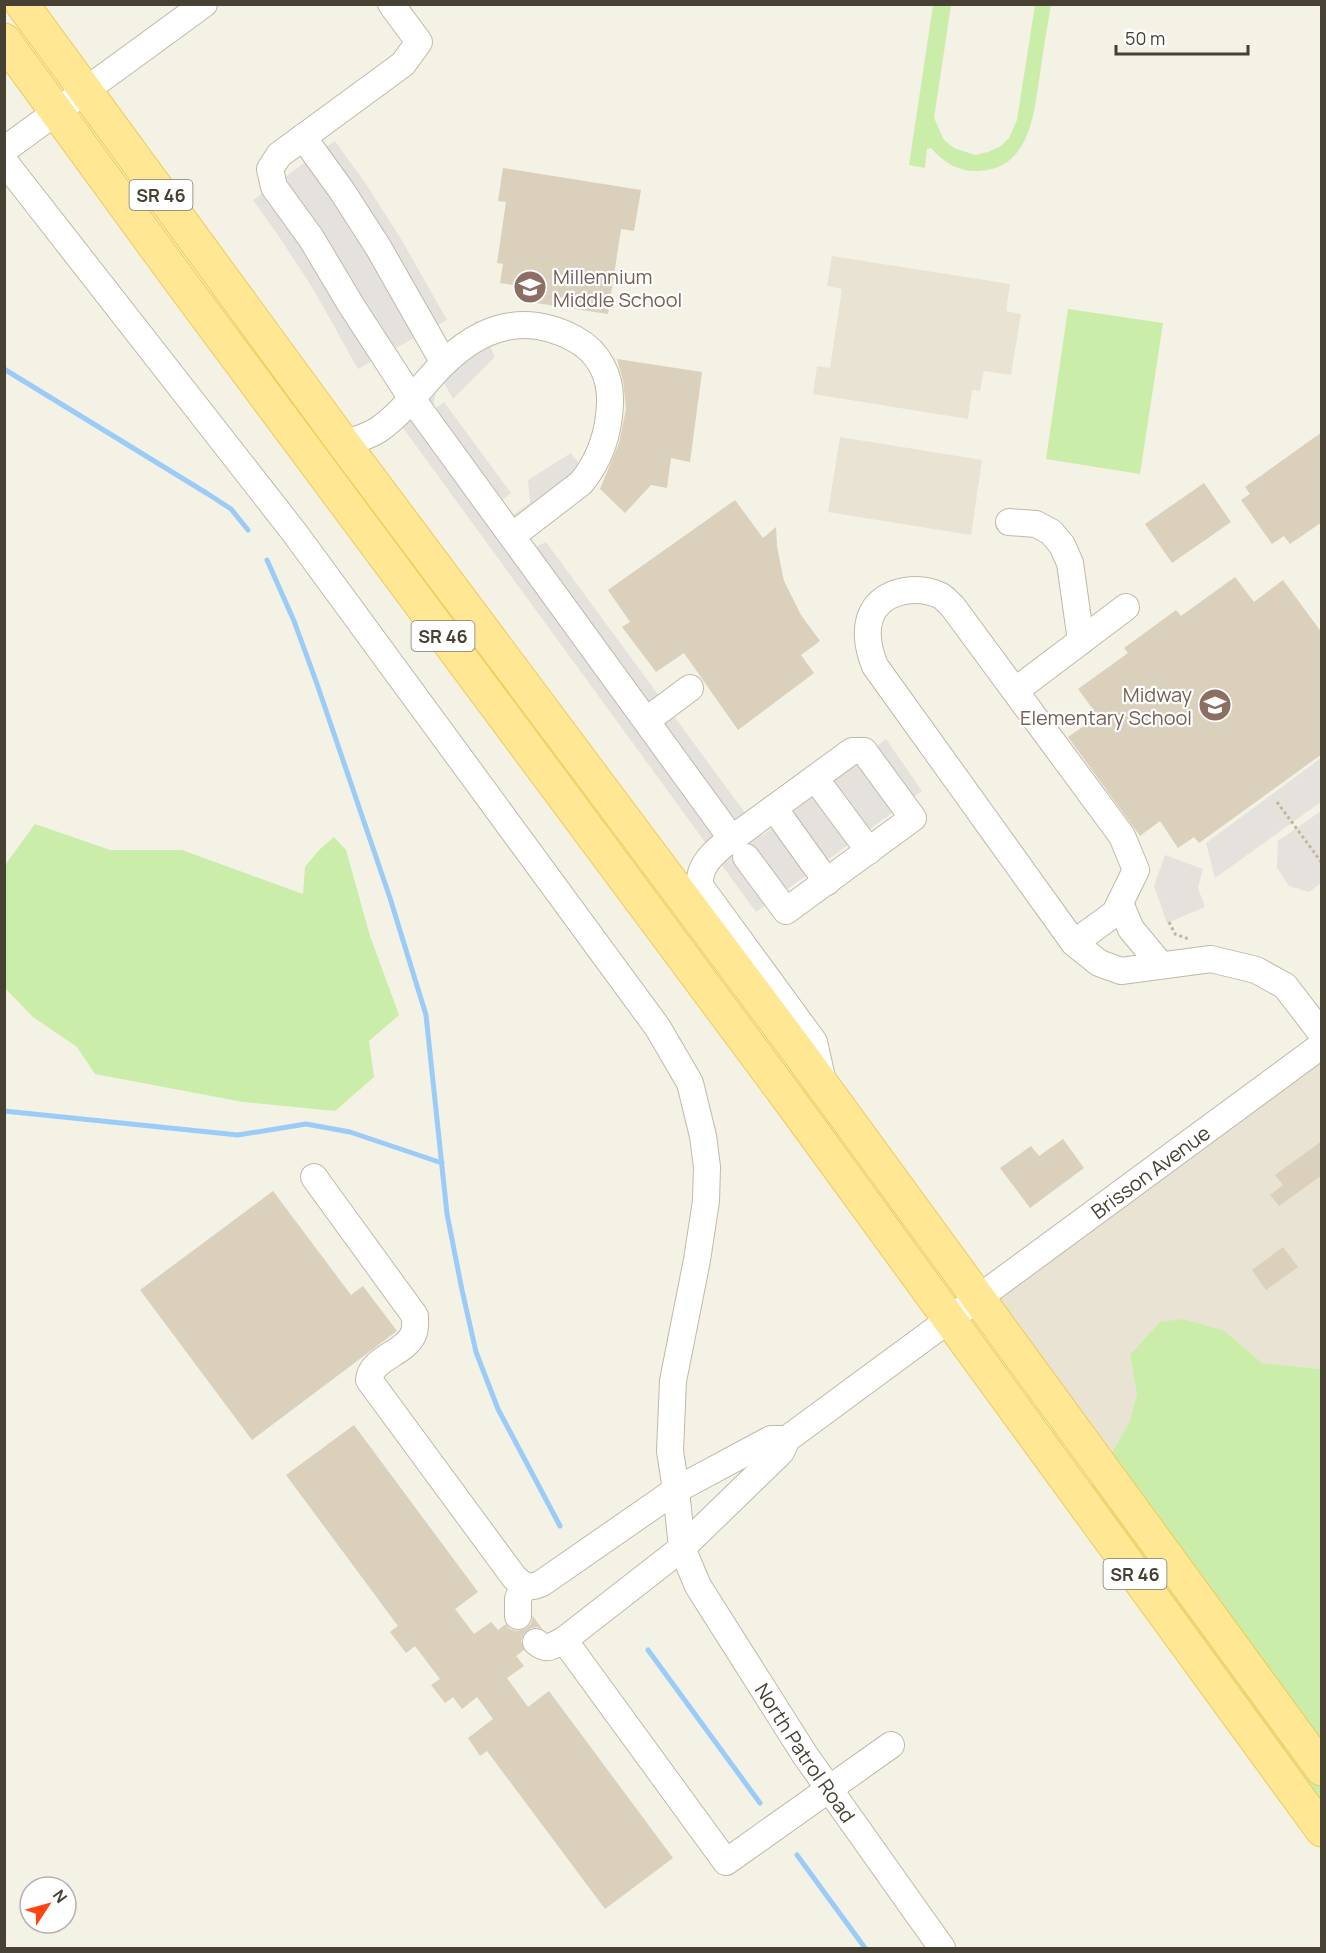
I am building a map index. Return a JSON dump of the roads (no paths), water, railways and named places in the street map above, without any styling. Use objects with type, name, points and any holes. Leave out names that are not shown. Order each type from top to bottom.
[{"type":"main road","name":"SR 46","points":[[22,4],[344,444],[825,1089],[1322,1769]]},
{"type":"main road","name":"SR 46","points":[[4,40],[183,285],[774,1080],[1322,1830]]},
{"type":"street","points":[[4,150],[204,4]]},
{"type":"street","points":[[391,4],[419,42],[403,64],[279,155],[270,169],[274,186],[311,238],[412,399],[739,848],[786,911],[913,818],[864,751],[852,751],[774,808],[739,848],[711,855],[699,877],[700,886],[814,1042],[825,1089]]},
{"type":"street","points":[[303,137],[342,191],[378,247],[444,363]]},
{"type":"street","name":"North Patrol Road","points":[[4,161],[294,532],[658,1028],[690,1083],[703,1136],[707,1167],[706,1201],[697,1260],[673,1381],[670,1451],[682,1548],[698,1586],[805,1755],[942,1948]]},
{"type":"street","points":[[344,444],[377,431],[398,414],[444,363],[482,334],[515,324],[536,325],[574,338],[587,346],[598,358],[605,371],[610,415],[602,447],[596,462],[581,483],[512,536]]},
{"type":"street","points":[[1009,522],[1036,524],[1051,532],[1062,545],[1070,563],[1081,641]]},
{"type":"street","points":[[1074,943],[1115,913],[1136,870],[1122,836],[953,607],[941,595],[922,590],[903,591],[888,597],[875,608],[867,636],[868,651],[875,666],[1074,943],[1099,963],[1120,970],[1211,959],[1256,970],[1285,986],[1322,1034]]},
{"type":"street","points":[[1016,690],[1126,607]]},
{"type":"street","points":[[647,720],[690,688]]},
{"type":"street","points":[[815,777],[868,851]]},
{"type":"street","points":[[774,808],[827,882]]},
{"type":"street","points":[[1120,903],[1131,929],[1161,964]]},
{"type":"street","name":"Brisson Avenue","points":[[977,1298],[1322,1045]]},
{"type":"street","points":[[314,1177],[415,1316],[413,1335],[406,1344],[374,1368],[369,1380],[514,1577],[523,1586],[532,1588],[542,1583],[676,1490],[771,1439],[787,1438]]},
{"type":"street","points":[[536,1642],[547,1648],[564,1640],[682,1548],[781,1452],[787,1438],[977,1298]]},
{"type":"street","points":[[721,1466],[739,1492]]},
{"type":"street","points":[[518,1616],[518,1599],[523,1586]]},
{"type":"street","points":[[564,1640],[726,1862],[891,1745]]},
{"type":"waterway","points":[[4,369],[231,509],[248,530]]},
{"type":"waterway","points":[[267,560],[294,621],[317,684],[390,898],[426,1015],[447,1214],[476,1352],[498,1409],[560,1526]]},
{"type":"waterway","points":[[4,1111],[238,1135],[306,1124],[350,1132],[442,1163]]},
{"type":"waterway","points":[[648,1650],[760,1803]]},
{"type":"waterway","points":[[797,1855],[865,1948]]},
{"type":"place","name":"Millennium Middle School","points":[[530,287]]},
{"type":"place","name":"Midway Elementary School","points":[[1215,705]]}]
